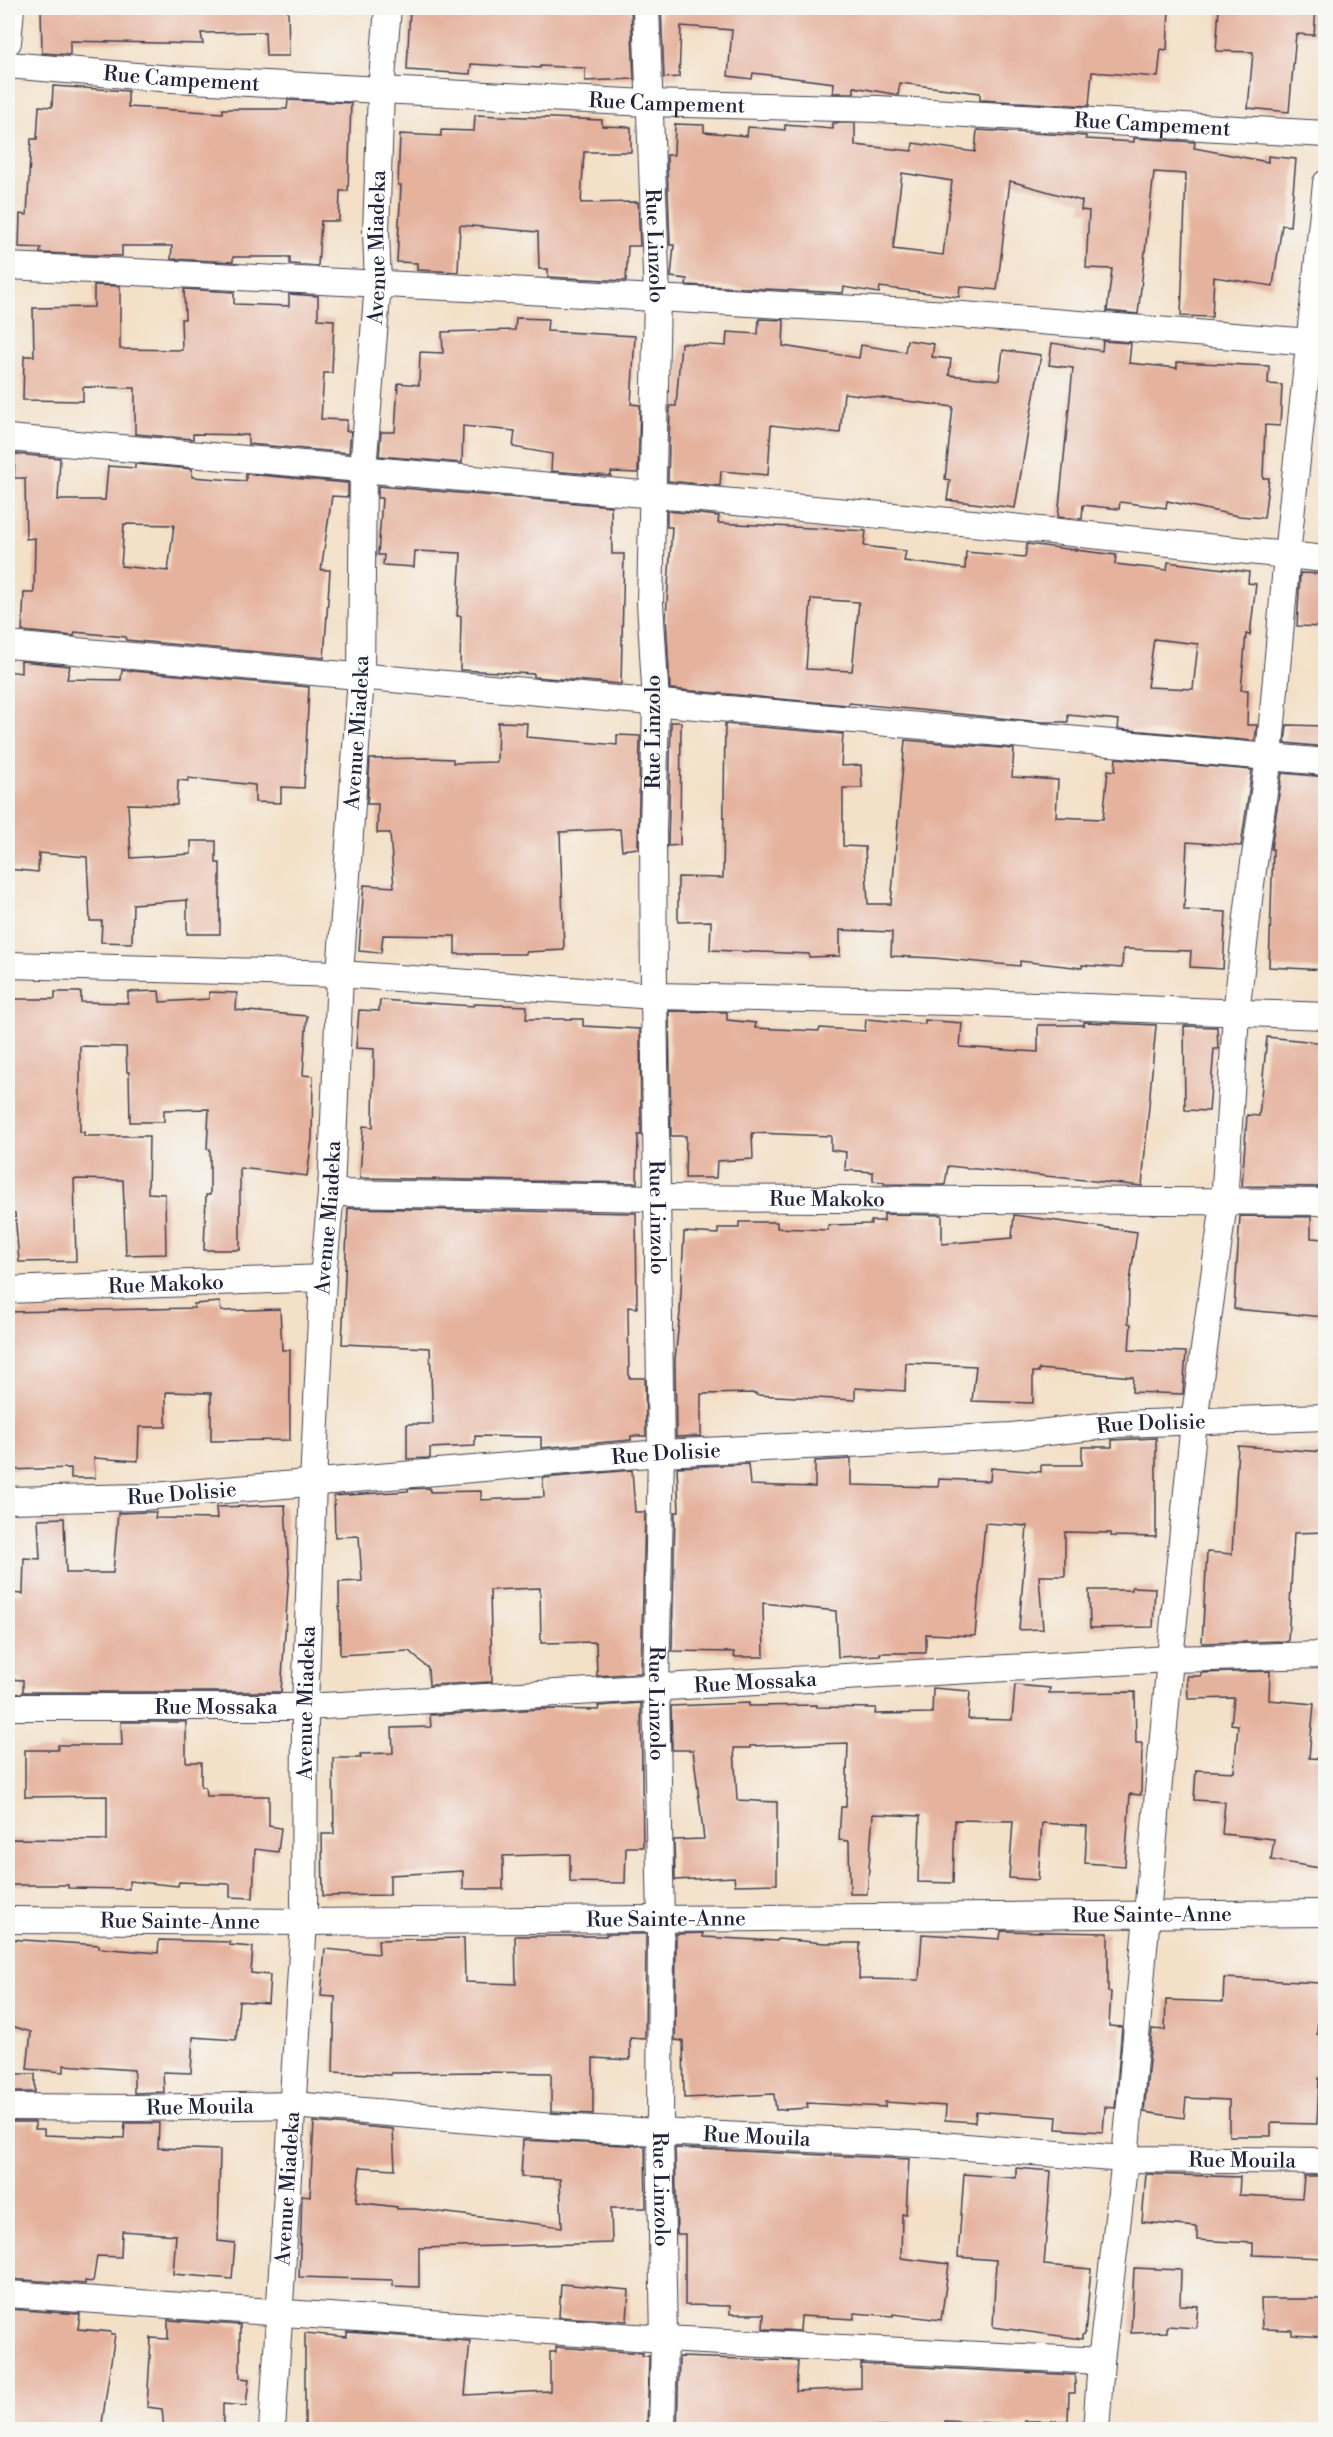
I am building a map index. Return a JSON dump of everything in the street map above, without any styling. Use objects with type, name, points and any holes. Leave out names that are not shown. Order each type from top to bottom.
[{"type":"street","points":[[8,42],[11,8]]},
{"type":"street","name":"Avenue Miadeka","points":[[272,2430],[304,1922],[306,1707],[313,1483],[323,1278],[331,1193],[340,974],[361,677],[363,469],[378,284],[376,232],[381,90],[388,8]]},
{"type":"street","name":"Rue Linzolo","points":[[646,8],[657,299],[650,603],[656,703],[652,832],[661,1453],[656,1688],[661,1920],[660,2132],[664,2339],[662,2430]]},
{"type":"street","name":"Rue Campement","points":[[8,65],[172,79],[381,90],[648,103],[877,109],[1326,134]]},
{"type":"street","points":[[1096,2430],[1101,2361],[1125,2159],[1146,1915],[1194,1422],[1224,1203],[1236,1014],[1269,757],[1287,555],[1317,343],[1326,183]]},
{"type":"street","points":[[8,266],[948,314],[1317,343]]},
{"type":"street","points":[[8,438],[972,523],[1326,559]]},
{"type":"street","points":[[8,645],[1326,762]]},
{"type":"street","points":[[8,965],[340,974],[654,996],[955,1002],[1326,1016]]},
{"type":"street","name":"Rue Makoko","points":[[331,1193],[656,1198],[1326,1202]]},
{"type":"street","name":"Rue Makoko","points":[[8,1290],[323,1278]]},
{"type":"street","name":"Rue Dolisie","points":[[8,1500],[142,1497],[661,1453],[1012,1436],[1119,1424],[1326,1417]]},
{"type":"street","name":"Rue Mossaka","points":[[8,1707],[306,1707],[1170,1659],[1326,1655]]},
{"type":"street","name":"Rue Sainte-Anne","points":[[8,1920],[304,1922],[1326,1913]]},
{"type":"street","name":"Rue Mouila","points":[[8,2107],[137,2108],[293,2105],[553,2127],[939,2145],[1125,2159],[1326,2161]]},
{"type":"street","points":[[8,2294],[664,2339],[1101,2361]]},
{"type":"building","points":[[41,8],[288,8],[289,56],[266,56],[265,32],[201,33],[203,44],[70,41],[70,55],[42,53]]},
{"type":"building","points":[[410,8],[495,11],[495,8],[631,8],[634,79],[585,81],[585,68],[540,66],[540,68],[471,64],[470,74],[407,70]]},
{"type":"building","points":[[661,8],[1169,8],[1167,50],[1161,49],[1158,77],[1092,72],[1089,106],[980,100],[980,93],[900,83],[898,95],[854,87],[854,93],[833,93],[834,83],[753,73],[752,79],[728,76],[732,30],[681,26],[679,77],[664,78]]},
{"type":"building","points":[[1219,8],[1316,8],[1314,35],[1296,34],[1289,112],[1248,108],[1253,52],[1216,51]]},
{"type":"building","points":[[53,86],[128,91],[128,107],[223,113],[223,109],[287,109],[288,100],[351,103],[348,191],[340,191],[339,221],[321,221],[318,266],[290,264],[290,257],[233,257],[233,262],[171,259],[172,246],[122,246],[122,256],[40,253],[41,248],[19,247],[20,214],[27,215],[31,139],[37,139],[39,106],[52,107]]},
{"type":"building","points":[[475,115],[602,120],[602,126],[631,127],[631,152],[584,152],[581,203],[638,202],[640,246],[628,246],[626,281],[548,277],[548,269],[539,269],[538,232],[460,225],[458,272],[417,270],[417,263],[397,262],[401,185],[398,185],[400,134],[441,136],[441,130],[474,131]]},
{"type":"building","points":[[833,123],[855,123],[855,145],[912,151],[913,143],[975,152],[977,130],[1086,136],[1086,139],[1134,142],[1134,138],[1195,142],[1194,148],[1268,162],[1268,156],[1296,159],[1290,226],[1282,225],[1273,286],[1214,277],[1212,317],[1181,316],[1186,174],[1154,172],[1138,314],[1107,311],[1112,269],[1086,268],[1089,211],[1081,210],[1082,201],[1010,181],[997,290],[960,286],[959,297],[880,287],[879,293],[844,287],[843,293],[686,285],[687,279],[671,277],[674,245],[670,245],[667,155],[674,155],[675,124],[704,125],[704,132],[747,136],[748,127],[785,130],[785,125],[833,129]],"holes":[[[902,173],[952,181],[943,255],[893,249]]]},
{"type":"building","points":[[94,285],[120,286],[120,349],[182,350],[181,319],[185,319],[184,289],[234,292],[234,304],[289,306],[289,294],[318,296],[318,319],[334,320],[332,373],[324,373],[321,419],[347,420],[346,431],[351,431],[349,453],[248,444],[248,435],[193,434],[193,439],[135,434],[135,388],[83,387],[83,401],[23,400],[24,356],[34,356],[33,308],[94,307]]},
{"type":"building","points":[[516,318],[548,319],[547,331],[635,336],[631,404],[640,405],[638,473],[611,472],[611,476],[551,471],[552,454],[513,447],[515,431],[463,426],[462,463],[379,456],[381,432],[395,432],[398,383],[419,385],[420,352],[443,353],[442,332],[515,330]]},
{"type":"building","points":[[759,319],[784,320],[783,346],[859,358],[861,345],[905,352],[907,340],[934,344],[932,357],[951,359],[949,375],[999,380],[1003,350],[1041,355],[1015,508],[947,500],[950,480],[945,479],[953,407],[844,393],[840,433],[771,425],[768,475],[721,471],[720,486],[668,481],[670,406],[676,406],[681,343],[726,346],[727,332],[758,334]]},
{"type":"building","points":[[1103,341],[1131,343],[1129,363],[1177,368],[1177,362],[1269,366],[1268,384],[1282,385],[1280,426],[1265,425],[1263,478],[1269,478],[1264,518],[1238,516],[1167,501],[1166,508],[1120,502],[1119,509],[1083,505],[1082,519],[1058,517],[1073,368],[1049,365],[1052,343],[1102,351]]},
{"type":"building","points":[[15,454],[60,458],[58,500],[105,500],[108,466],[135,468],[135,464],[192,469],[192,477],[246,481],[246,474],[348,483],[348,497],[332,496],[321,570],[330,570],[324,658],[126,640],[126,637],[75,632],[74,636],[22,631],[24,593],[34,593],[35,538],[26,539],[25,478],[14,478]],"holes":[[[124,524],[174,525],[168,571],[121,566]]]},
{"type":"building","points":[[378,486],[611,506],[612,554],[624,554],[621,684],[534,677],[534,674],[460,670],[461,616],[457,616],[461,553],[415,551],[414,567],[383,565],[384,555],[378,555],[382,498],[378,498]]},
{"type":"building","points":[[667,511],[719,516],[718,523],[866,531],[864,546],[906,551],[904,561],[965,569],[966,552],[1025,557],[1027,544],[1116,555],[1115,564],[1167,570],[1168,562],[1249,572],[1248,583],[1256,584],[1250,635],[1246,634],[1241,690],[1248,690],[1247,725],[1257,725],[1255,741],[1118,729],[1119,720],[1068,715],[1068,722],[1041,722],[849,703],[848,705],[670,689],[666,617],[672,527],[667,527]],"holes":[[[811,599],[859,602],[852,671],[806,669]],[[1154,639],[1198,644],[1193,689],[1147,687]]]},
{"type":"building","points":[[1300,573],[1324,574],[1326,627],[1297,626]]},
{"type":"building","points":[[21,661],[70,666],[67,679],[121,680],[122,670],[309,687],[304,788],[281,787],[281,803],[255,802],[255,785],[188,778],[188,781],[178,780],[177,805],[128,804],[131,858],[191,854],[191,841],[216,841],[216,863],[220,863],[220,934],[187,934],[187,900],[133,904],[132,943],[101,942],[102,921],[90,921],[87,857],[39,853],[38,872],[8,869],[8,671],[21,673]]},
{"type":"building","points":[[498,722],[527,723],[526,737],[617,745],[617,735],[640,736],[638,848],[622,850],[620,829],[560,832],[564,950],[526,952],[526,954],[455,954],[455,936],[383,935],[381,953],[359,951],[364,885],[394,887],[390,833],[377,833],[378,804],[367,804],[370,759],[428,758],[453,759],[453,763],[497,762]]},
{"type":"building","points":[[671,722],[681,722],[680,845],[668,846]]},
{"type":"building","points":[[725,724],[843,734],[841,766],[861,765],[862,788],[843,788],[843,846],[865,847],[868,904],[891,904],[905,740],[1014,749],[1012,777],[1058,780],[1056,817],[1103,819],[1108,770],[1115,771],[1116,758],[1252,770],[1241,846],[1187,842],[1184,910],[1226,912],[1223,969],[1190,967],[1191,951],[1123,949],[1122,968],[1082,965],[1082,968],[1020,961],[1020,966],[891,956],[892,932],[840,930],[840,956],[809,957],[809,954],[710,950],[711,921],[678,922],[678,877],[723,878]]},
{"type":"building","points":[[1287,725],[1326,726],[1326,747],[1285,743]]},
{"type":"building","points":[[1282,773],[1326,777],[1326,970],[1269,967],[1273,849],[1271,849]]},
{"type":"building","points":[[159,991],[160,1002],[209,999],[209,992],[237,993],[236,1010],[307,1016],[303,1075],[313,1076],[312,1139],[307,1176],[240,1168],[240,1250],[204,1250],[206,1195],[210,1195],[210,1149],[207,1149],[209,1109],[164,1110],[164,1122],[130,1122],[126,1047],[80,1046],[80,1132],[84,1132],[84,1136],[149,1136],[148,1193],[165,1194],[166,1254],[126,1255],[123,1180],[74,1179],[76,1261],[19,1262],[15,1213],[8,1213],[8,999],[55,999],[55,992],[81,992],[81,1002],[128,1003],[128,992]]},
{"type":"building","points":[[380,1000],[474,1006],[474,1004],[527,1006],[526,1019],[583,1019],[583,1026],[640,1029],[641,1135],[638,1135],[637,1183],[360,1178],[363,1126],[373,1127],[374,1049],[356,1048],[359,1010],[379,1011]]},
{"type":"building","points":[[669,1011],[727,1012],[727,1020],[756,1023],[755,1028],[819,1031],[820,1028],[865,1031],[866,1019],[925,1024],[925,1020],[962,1023],[960,1047],[1038,1052],[1038,1025],[1084,1025],[1084,1022],[1156,1025],[1142,1186],[948,1166],[945,1185],[884,1184],[884,1182],[873,1181],[873,1172],[845,1170],[846,1152],[831,1150],[831,1136],[752,1133],[753,1159],[717,1161],[716,1178],[685,1178],[686,1136],[671,1136]]},
{"type":"building","points":[[1184,1026],[1217,1027],[1218,1049],[1214,1049],[1209,1111],[1185,1110]]},
{"type":"building","points":[[1267,1037],[1326,1043],[1326,1187],[1242,1186],[1247,1115],[1259,1116]]},
{"type":"building","points":[[348,1208],[636,1213],[637,1308],[628,1307],[629,1378],[645,1378],[646,1436],[631,1436],[631,1440],[541,1448],[541,1437],[475,1436],[475,1446],[430,1448],[430,1458],[407,1459],[407,1424],[433,1424],[430,1348],[342,1344]]},
{"type":"building","points":[[884,1214],[942,1215],[942,1244],[1012,1238],[1014,1215],[1137,1232],[1129,1288],[1128,1323],[1131,1324],[1129,1350],[1186,1352],[1183,1394],[1132,1392],[1133,1377],[1039,1369],[1039,1372],[1033,1372],[1033,1403],[972,1401],[976,1366],[906,1363],[905,1391],[855,1388],[855,1400],[756,1395],[756,1393],[701,1394],[701,1436],[676,1437],[675,1359],[684,1232],[718,1234],[718,1228],[739,1228],[739,1222],[777,1222],[777,1228],[828,1230],[828,1225],[871,1224],[871,1221],[884,1221]]},
{"type":"building","points":[[1240,1216],[1311,1217],[1311,1238],[1326,1239],[1324,1317],[1234,1309]]},
{"type":"building","points":[[220,1302],[221,1311],[280,1309],[282,1350],[290,1350],[290,1440],[211,1441],[211,1393],[166,1392],[166,1427],[139,1427],[138,1461],[94,1458],[95,1478],[71,1478],[71,1468],[8,1470],[8,1312],[194,1308],[194,1304]]},
{"type":"building","points":[[1156,1438],[1156,1537],[1065,1532],[1065,1576],[1039,1576],[1043,1629],[1019,1630],[1027,1526],[985,1523],[975,1636],[926,1634],[926,1653],[880,1653],[880,1655],[838,1657],[836,1611],[763,1603],[764,1657],[734,1657],[734,1652],[672,1651],[675,1512],[679,1512],[677,1467],[748,1464],[750,1485],[815,1487],[815,1461],[851,1459],[851,1485],[938,1487],[939,1479],[990,1481],[991,1468],[1041,1472],[1041,1465],[1082,1465],[1082,1447],[1112,1447],[1112,1440]]},
{"type":"building","points":[[1238,1446],[1324,1452],[1322,1497],[1326,1497],[1326,1532],[1294,1533],[1288,1641],[1202,1643],[1207,1552],[1232,1554]]},
{"type":"building","points":[[632,1470],[635,1512],[645,1512],[641,1673],[597,1676],[596,1642],[541,1643],[540,1588],[490,1590],[492,1682],[429,1685],[428,1668],[409,1651],[340,1655],[339,1582],[362,1581],[359,1536],[335,1537],[334,1496],[430,1488],[430,1492],[481,1491],[481,1500],[544,1497],[543,1478]]},
{"type":"building","points":[[285,1505],[289,1573],[281,1692],[23,1692],[23,1680],[8,1679],[8,1593],[23,1594],[24,1558],[40,1559],[38,1519],[64,1518],[66,1573],[113,1573],[118,1513],[156,1512],[155,1518],[217,1519],[216,1507]]},
{"type":"building","points":[[1132,1587],[1155,1588],[1153,1627],[1090,1628],[1089,1590],[1132,1590]]},
{"type":"building","points":[[1270,1671],[1269,1700],[1314,1704],[1309,1758],[1326,1759],[1326,1869],[1271,1860],[1274,1839],[1222,1834],[1225,1802],[1194,1800],[1196,1770],[1234,1772],[1238,1725],[1231,1724],[1234,1698],[1188,1699],[1187,1676],[1201,1676],[1201,1673]]},
{"type":"building","points":[[1015,1685],[1050,1688],[1049,1693],[1135,1692],[1136,1743],[1142,1743],[1141,1795],[1130,1794],[1125,1866],[1085,1863],[1087,1826],[1042,1823],[1038,1880],[1009,1878],[1013,1821],[955,1820],[953,1883],[918,1882],[920,1816],[873,1814],[867,1894],[850,1894],[849,1841],[839,1840],[841,1807],[846,1807],[848,1743],[750,1746],[750,1748],[734,1748],[737,1800],[777,1802],[777,1884],[735,1885],[734,1877],[675,1880],[674,1840],[704,1839],[693,1750],[672,1750],[671,1706],[749,1703],[749,1706],[817,1705],[817,1707],[876,1708],[875,1714],[932,1713],[933,1688],[970,1691],[968,1719],[1012,1720]]},
{"type":"building","points":[[641,1703],[643,1847],[626,1847],[625,1883],[570,1882],[570,1854],[503,1856],[503,1889],[463,1889],[463,1871],[390,1875],[390,1895],[323,1896],[322,1834],[334,1834],[333,1758],[361,1758],[360,1754],[393,1753],[392,1728],[431,1727],[430,1715],[541,1709],[599,1710],[598,1706]]},
{"type":"building","points":[[121,1722],[186,1722],[186,1762],[201,1762],[201,1787],[205,1787],[206,1796],[269,1796],[269,1826],[281,1828],[278,1852],[255,1849],[253,1898],[230,1897],[230,1884],[179,1882],[178,1886],[129,1881],[129,1889],[68,1888],[68,1885],[8,1885],[8,1839],[107,1840],[107,1796],[25,1797],[25,1750],[58,1750],[58,1745],[122,1745]]},
{"type":"building","points":[[1001,1931],[1108,1933],[1108,1992],[1111,1992],[1109,2026],[1122,2027],[1115,2108],[1105,2107],[1103,2132],[1056,2129],[1057,2117],[976,2111],[975,2122],[945,2120],[946,2106],[885,2102],[885,2107],[807,2103],[808,2108],[776,2110],[774,2094],[684,2098],[683,2041],[675,2040],[676,1934],[703,1933],[703,1937],[860,1943],[859,1979],[919,1980],[922,1934],[1000,1939]]},
{"type":"building","points":[[606,1934],[646,1934],[645,2039],[630,2038],[630,2060],[593,2058],[593,2114],[551,2112],[551,2073],[391,2073],[391,2075],[333,2072],[335,1997],[321,1996],[325,1949],[379,1954],[378,1940],[464,1938],[465,1982],[516,1984],[515,1936],[606,1936]]},
{"type":"building","points":[[8,1939],[99,1945],[99,1948],[158,1953],[159,1940],[230,1942],[229,1945],[253,1947],[251,1973],[270,1975],[268,2003],[239,2001],[236,2040],[193,2037],[191,2073],[163,2072],[164,2092],[134,2093],[134,2070],[64,2065],[64,2072],[27,2069],[31,2032],[8,2025]]},
{"type":"building","points":[[1224,1978],[1320,1983],[1317,2034],[1326,2035],[1326,2078],[1319,2078],[1317,2124],[1271,2123],[1271,2136],[1229,2136],[1229,2100],[1186,2098],[1184,2118],[1144,2112],[1152,2029],[1165,2030],[1166,2000],[1223,2002]]},
{"type":"building","points":[[12,2074],[35,2074],[35,2092],[12,2092]]},
{"type":"building","points":[[8,2122],[35,2122],[35,2129],[44,2129],[44,2135],[124,2138],[125,2123],[159,2123],[158,2148],[220,2150],[218,2241],[235,2243],[232,2279],[173,2274],[176,2235],[122,2231],[121,2257],[97,2256],[93,2282],[85,2281],[85,2284],[8,2279]]},
{"type":"building","points":[[314,2122],[393,2129],[395,2169],[360,2167],[356,2202],[397,2207],[397,2209],[415,2209],[562,2227],[560,2179],[521,2177],[523,2140],[645,2146],[646,2208],[611,2208],[612,2243],[419,2248],[419,2287],[393,2286],[393,2280],[299,2277],[302,2195],[310,2196]]},
{"type":"building","points":[[675,2148],[909,2159],[906,2214],[902,2214],[901,2258],[949,2264],[941,2320],[893,2314],[893,2316],[854,2313],[854,2319],[801,2316],[800,2331],[763,2329],[764,2314],[730,2314],[730,2306],[685,2305],[685,2234],[677,2234]]},
{"type":"building","points":[[1016,2168],[1051,2171],[1044,2265],[1091,2269],[1085,2334],[1082,2335],[1082,2339],[993,2327],[996,2260],[958,2257],[964,2174],[1016,2178]]},
{"type":"building","points":[[1146,2174],[1240,2177],[1239,2195],[1302,2198],[1304,2176],[1326,2176],[1326,2258],[1253,2255],[1253,2243],[1197,2240],[1197,2227],[1142,2222]]},
{"type":"building","points":[[1134,2268],[1181,2270],[1180,2305],[1198,2306],[1196,2328],[1167,2326],[1167,2332],[1131,2333]]},
{"type":"building","points":[[561,2284],[629,2290],[627,2321],[559,2317]]},
{"type":"building","points":[[1261,2299],[1326,2299],[1326,2337],[1292,2335],[1292,2330],[1262,2329]]},
{"type":"building","points":[[8,2309],[80,2314],[78,2329],[115,2334],[101,2430],[8,2430]]},
{"type":"building","points":[[168,2320],[240,2325],[240,2378],[249,2379],[246,2406],[223,2404],[223,2430],[164,2430],[162,2409],[147,2407],[151,2338],[168,2339]]},
{"type":"building","points":[[347,2332],[470,2341],[465,2395],[550,2391],[550,2352],[556,2352],[556,2347],[643,2353],[642,2356],[649,2356],[647,2430],[305,2430],[305,2333],[347,2337]]},
{"type":"building","points":[[679,2357],[798,2361],[796,2391],[861,2388],[861,2364],[1075,2375],[1075,2393],[1069,2393],[1068,2421],[1025,2421],[1024,2424],[945,2421],[944,2429],[856,2426],[856,2428],[839,2430],[796,2430],[796,2427],[751,2423],[751,2430],[677,2430]]}]
